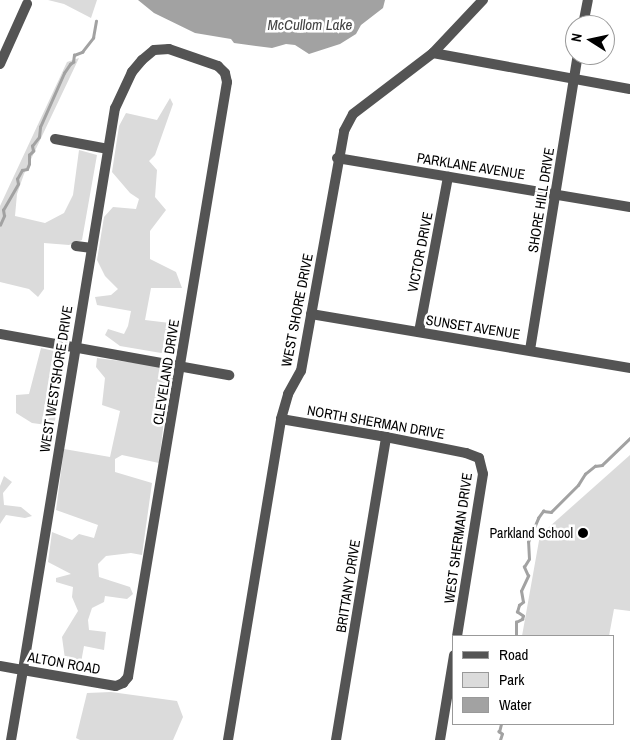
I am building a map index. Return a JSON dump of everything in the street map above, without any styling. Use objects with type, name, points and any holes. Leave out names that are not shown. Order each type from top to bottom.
[{"type":"street","name":"WEST SHORE DRIVE","points":[[228,740],[281,419],[288,394],[301,371],[337,158],[344,131],[354,114],[432,53],[483,0]]},
{"type":"street","points":[[586,15],[588,0]]},
{"type":"street","points":[[0,64],[27,4]]},
{"type":"street","name":"WEST WESTSHORE DRIVE","points":[[11,740],[115,108],[132,72],[154,50],[169,49],[218,66]]},
{"type":"street","points":[[432,53],[630,89]]},
{"type":"street","name":"SHORE HILL DRIVE","points":[[530,350],[557,194],[576,65]]},
{"type":"street","name":"CLEVELAND DRIVE","points":[[123,684],[128,677],[132,661],[228,82],[225,73],[218,66]]},
{"type":"street","points":[[55,140],[108,149]]},
{"type":"street","name":"PARKLANE AVENUE","points":[[337,158],[630,207]]},
{"type":"street","name":"VICTOR DRIVE","points":[[419,332],[448,177]]},
{"type":"street","points":[[76,246],[92,248]]},
{"type":"street","name":"SUNSET AVENUE","points":[[311,314],[630,368]]},
{"type":"street","points":[[0,334],[229,375]]},
{"type":"street","name":"NORTH SHERMAN DRIVE","points":[[281,419],[466,453]]},
{"type":"street","name":"BRITTANY DRIVE","points":[[336,740],[386,437]]},
{"type":"street","name":"WEST SHERMAN DRIVE","points":[[457,635],[483,474],[479,458],[466,453]]},
{"type":"street","name":"ALTON ROAD","points":[[0,666],[116,686],[123,684]]},
{"type":"street","points":[[440,740],[452,667]]},
{"type":"green space","points":[[48,0],[97,0],[91,18],[64,4]]},
{"type":"green space","points":[[79,58],[24,174],[17,194],[15,216],[45,223],[64,213],[73,195],[79,150],[97,155],[82,240],[69,245],[44,243],[44,289],[38,297],[29,289],[0,282],[0,206],[67,62]]},
{"type":"green space","points":[[170,98],[173,104],[155,155],[149,161],[157,170],[155,197],[166,210],[150,231],[150,259],[176,272],[182,288],[151,288],[145,320],[178,324],[173,355],[120,346],[105,335],[108,329],[124,334],[131,311],[97,305],[95,297],[111,295],[118,289],[105,276],[97,260],[104,217],[113,207],[136,209],[139,199],[130,193],[112,172],[119,126],[126,113],[157,120]]},
{"type":"green space","points":[[41,348],[67,354],[54,426],[32,423],[16,413],[16,395],[29,394]]},
{"type":"green space","points":[[97,358],[167,367],[173,371],[173,381],[167,386],[162,407],[164,420],[159,463],[122,455],[115,459],[115,472],[152,483],[142,555],[131,553],[106,556],[98,564],[99,577],[130,587],[133,594],[127,599],[105,596],[104,602],[92,608],[88,620],[89,630],[106,632],[104,650],[84,646],[80,668],[70,665],[65,659],[62,637],[78,611],[72,597],[73,587],[56,582],[56,578],[71,574],[48,562],[52,532],[72,540],[79,534],[94,538],[98,525],[56,510],[64,449],[110,457],[120,411],[102,405],[105,378],[96,367]]},
{"type":"green space","points":[[630,455],[630,611],[614,609],[609,635],[522,635],[540,535]]},
{"type":"green space","points":[[4,476],[12,482],[3,493],[4,505],[21,507],[32,516],[25,518],[6,515],[0,524],[0,486]]},
{"type":"green space","points":[[111,692],[177,701],[183,717],[173,740],[80,740],[76,738],[87,693]]},
{"type":"water","name":"McCullom Lake","points":[[138,0],[385,0],[383,8],[361,25],[356,34],[340,44],[309,54],[295,45],[286,44],[272,48],[234,43],[231,39],[195,33],[154,13]]},
{"type":"waterway","points":[[0,225],[4,216],[3,210],[18,184],[17,179],[22,170],[27,169],[29,155],[33,151],[32,146],[39,137],[40,127],[64,73],[73,62],[74,55],[82,52],[93,38],[96,21]]},
{"type":"waterway","points":[[516,635],[516,622],[522,619],[523,616],[517,612],[519,605],[523,602],[521,591],[528,576],[524,567],[529,559],[528,542],[538,518],[543,511],[551,512],[578,485],[585,474],[595,466],[602,465],[630,438]]},
{"type":"waterway","points":[[500,740],[502,734],[499,732],[501,725]]},
{"type":"place","name":"Parkland School","points":[[583,533]]}]
